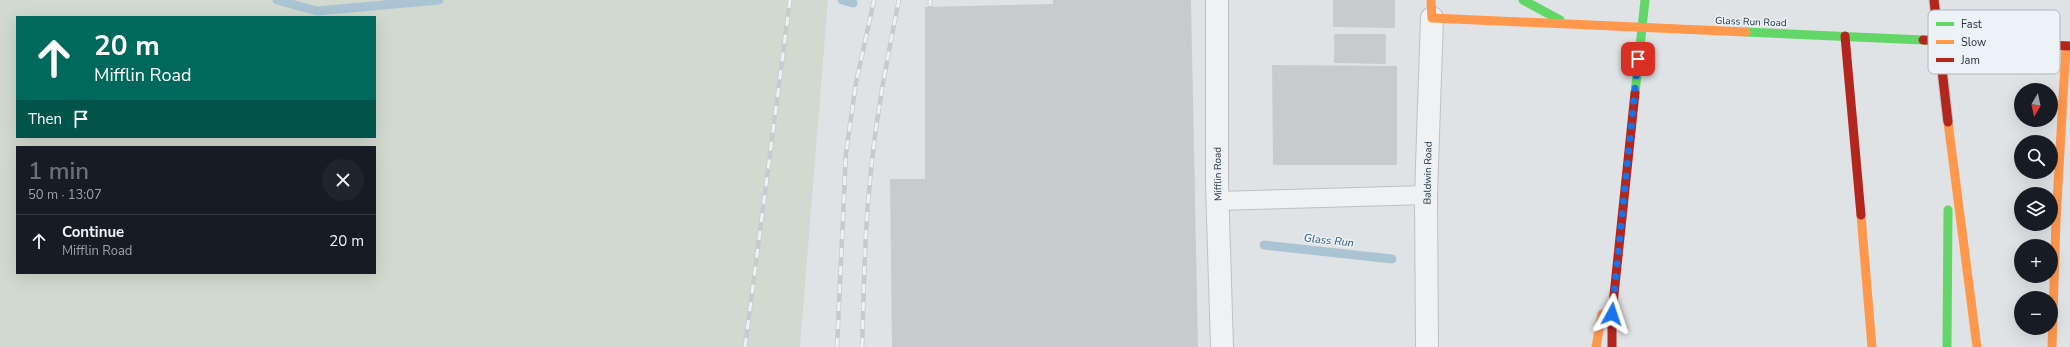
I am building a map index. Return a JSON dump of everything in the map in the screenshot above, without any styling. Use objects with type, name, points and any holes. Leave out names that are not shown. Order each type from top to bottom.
[{"type":"main road","points":[[1523,0],[1529,5],[1568,24]]},
{"type":"main road","points":[[1612,347],[1612,314],[1621,216],[1645,0]]},
{"type":"main road","points":[[1934,0],[1935,10]]},
{"type":"main road","name":"Glass Run Road","points":[[1432,9],[1568,24],[1928,40]]},
{"type":"main road","points":[[1845,36],[1872,347]]},
{"type":"main road","points":[[2058,191],[2068,46]]},
{"type":"main road","points":[[1942,74],[1977,347]]},
{"type":"main road","points":[[1947,347],[1948,122]]},
{"type":"main road","points":[[2058,213],[2068,180]]},
{"type":"main road","points":[[1596,347],[1621,216]]},
{"type":"main road","points":[[2052,347],[2056,231]]},
{"type":"street","name":"Mifflin Road","points":[[1216,0],[1218,201],[1222,347]]},
{"type":"street","name":"Baldwin Road","points":[[1427,347],[1426,195],[1432,9]]},
{"type":"lane","points":[[1218,201],[1426,195]]},
{"type":"shaded area","points":[[0,0],[828,0],[800,347],[0,347]]},
{"type":"building","points":[[1053,0],[1191,0],[1198,347],[892,347],[890,179],[925,179],[925,7],[1053,4]]},
{"type":"building","points":[[1333,0],[1395,0],[1395,28],[1333,27]]},
{"type":"building","points":[[1334,34],[1386,34],[1386,64],[1334,63]]},
{"type":"building","points":[[1272,65],[1397,66],[1397,165],[1273,165]]},
{"type":"waterway","points":[[277,0],[317,11],[439,0]]},
{"type":"waterway","points":[[842,0],[853,3]]},
{"type":"waterway","name":"Glass Run","points":[[1264,245],[1392,259]]},
{"type":"railway","points":[[745,347],[790,0]]},
{"type":"railway","points":[[837,347],[846,153],[856,83],[874,0]]},
{"type":"railway","points":[[862,347],[864,270],[871,168],[881,96],[899,0]]},
{"type":"railway","points":[[930,0],[930,6]]},
{"type":"traffic: fast","points":[[1523,0],[1560,20]]},
{"type":"traffic: fast","points":[[1635,93],[1645,0]]},
{"type":"traffic: fast","points":[[1746,32],[1923,40]]},
{"type":"traffic: fast","points":[[1947,347],[1948,210]]},
{"type":"traffic: slow","points":[[1431,0],[1432,18],[1746,32]]},
{"type":"traffic: slow","points":[[2052,347],[2056,220],[2066,46]]},
{"type":"traffic: slow","points":[[1948,122],[1977,347]]},
{"type":"traffic: slow","points":[[1861,215],[1872,347]]},
{"type":"traffic: slow","points":[[1596,347],[1602,314]]},
{"type":"traffic: jam","points":[[1934,0],[1935,10]]},
{"type":"traffic: jam","points":[[1845,36],[1861,215]]},
{"type":"traffic: jam","points":[[1923,40],[1928,40]]},
{"type":"traffic: jam","points":[[2060,46],[2070,46]]},
{"type":"traffic: jam","points":[[1942,74],[1948,122]]},
{"type":"traffic: jam","points":[[1612,347],[1612,314],[1635,93]]},
{"type":"route","points":[[1612,314],[1638,59]]}]
